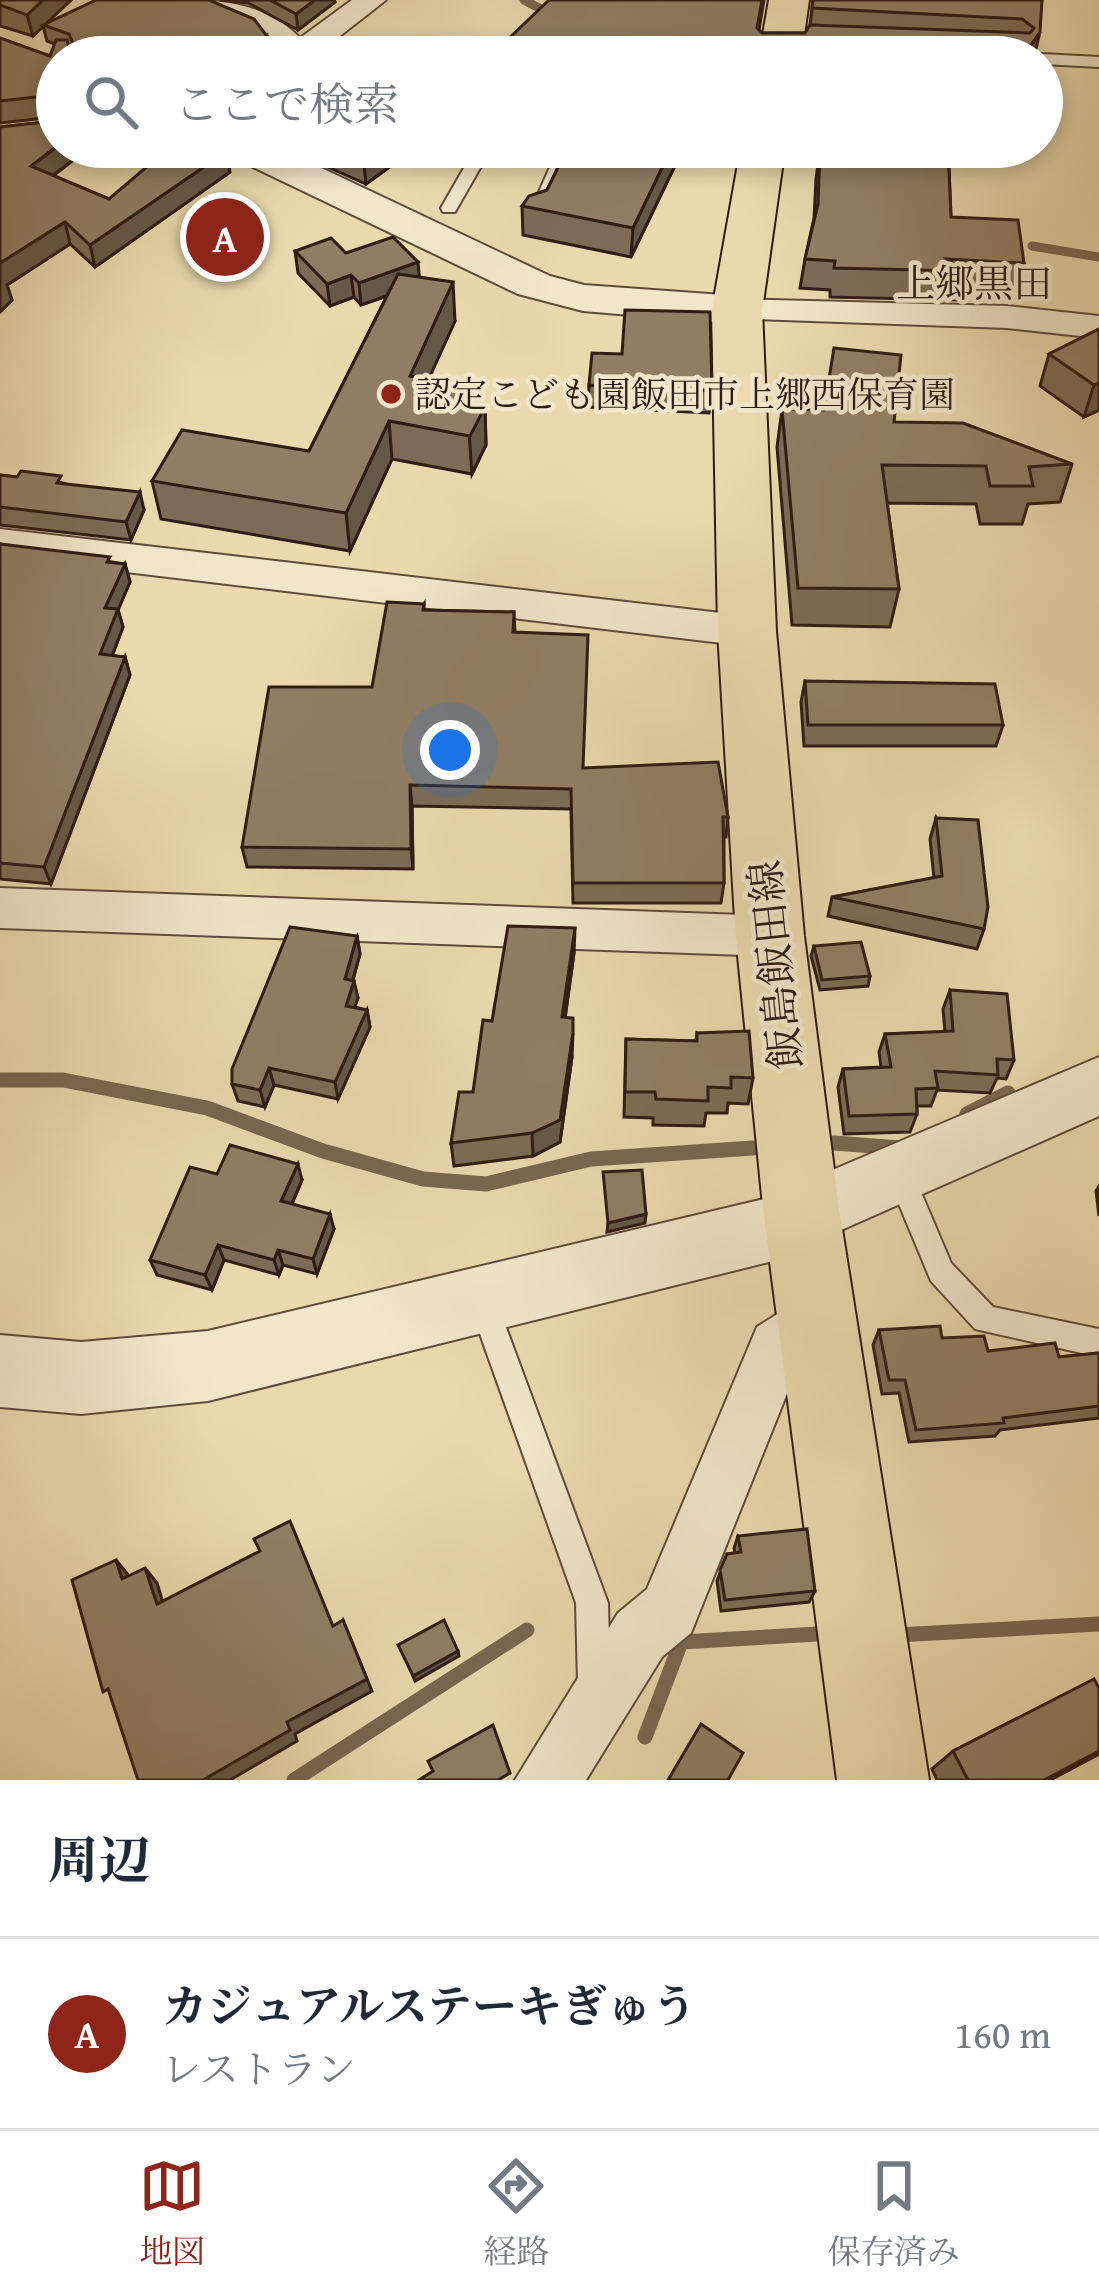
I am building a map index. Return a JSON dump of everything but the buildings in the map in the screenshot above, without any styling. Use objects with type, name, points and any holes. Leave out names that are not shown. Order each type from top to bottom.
[{"type":"main road","points":[[789,0],[790,36]]},
{"type":"main road","name":"飯島飯田線","points":[[761,168],[737,310],[747,632],[770,936],[815,1317],[883,1780]]},
{"type":"street","points":[[200,0],[270,25],[280,36]]},
{"type":"street","points":[[322,36],[371,0]]},
{"type":"street","points":[[288,168],[533,285],[583,298],[737,310],[1027,317],[1099,327]]},
{"type":"street","points":[[2,547],[747,632]]},
{"type":"street","points":[[0,908],[770,936]]},
{"type":"street","points":[[0,1371],[81,1378],[208,1366],[483,1304],[769,1230],[1099,1086]]},
{"type":"street","points":[[548,1780],[640,1635],[669,1611],[777,1347],[815,1317]]},
{"type":"lane","points":[[1063,59],[1099,62]]},
{"type":"lane","points":[[449,208],[472,168]]},
{"type":"lane","points":[[535,217],[557,168]]},
{"type":"lane","points":[[899,1173],[941,1272],[985,1319],[1099,1343]]},
{"type":"lane","points":[[483,1304],[592,1603],[595,1704]]},
{"type":"waterway","points":[[524,0],[554,16]]},
{"type":"waterway","points":[[1032,246],[1099,257]]},
{"type":"waterway","points":[[0,1080],[63,1080],[207,1108],[323,1151],[423,1179],[486,1184],[591,1159],[753,1148]]},
{"type":"waterway","points":[[967,1114],[1008,1093]]},
{"type":"waterway","points":[[834,1143],[900,1148]]},
{"type":"waterway","points":[[896,1635],[1099,1624]]},
{"type":"waterway","points":[[294,1780],[527,1630]]},
{"type":"waterway","points":[[645,1737],[681,1642],[818,1634]]},
{"type":"place","name":"カジュアルステーキぎゅう","points":[[225,237]]},
{"type":"place","name":"認定こども園飯田市上郷西保育園","points":[[391,394]]},
{"type":"district","name":"上郷黒田","points":[[974,283]]}]
